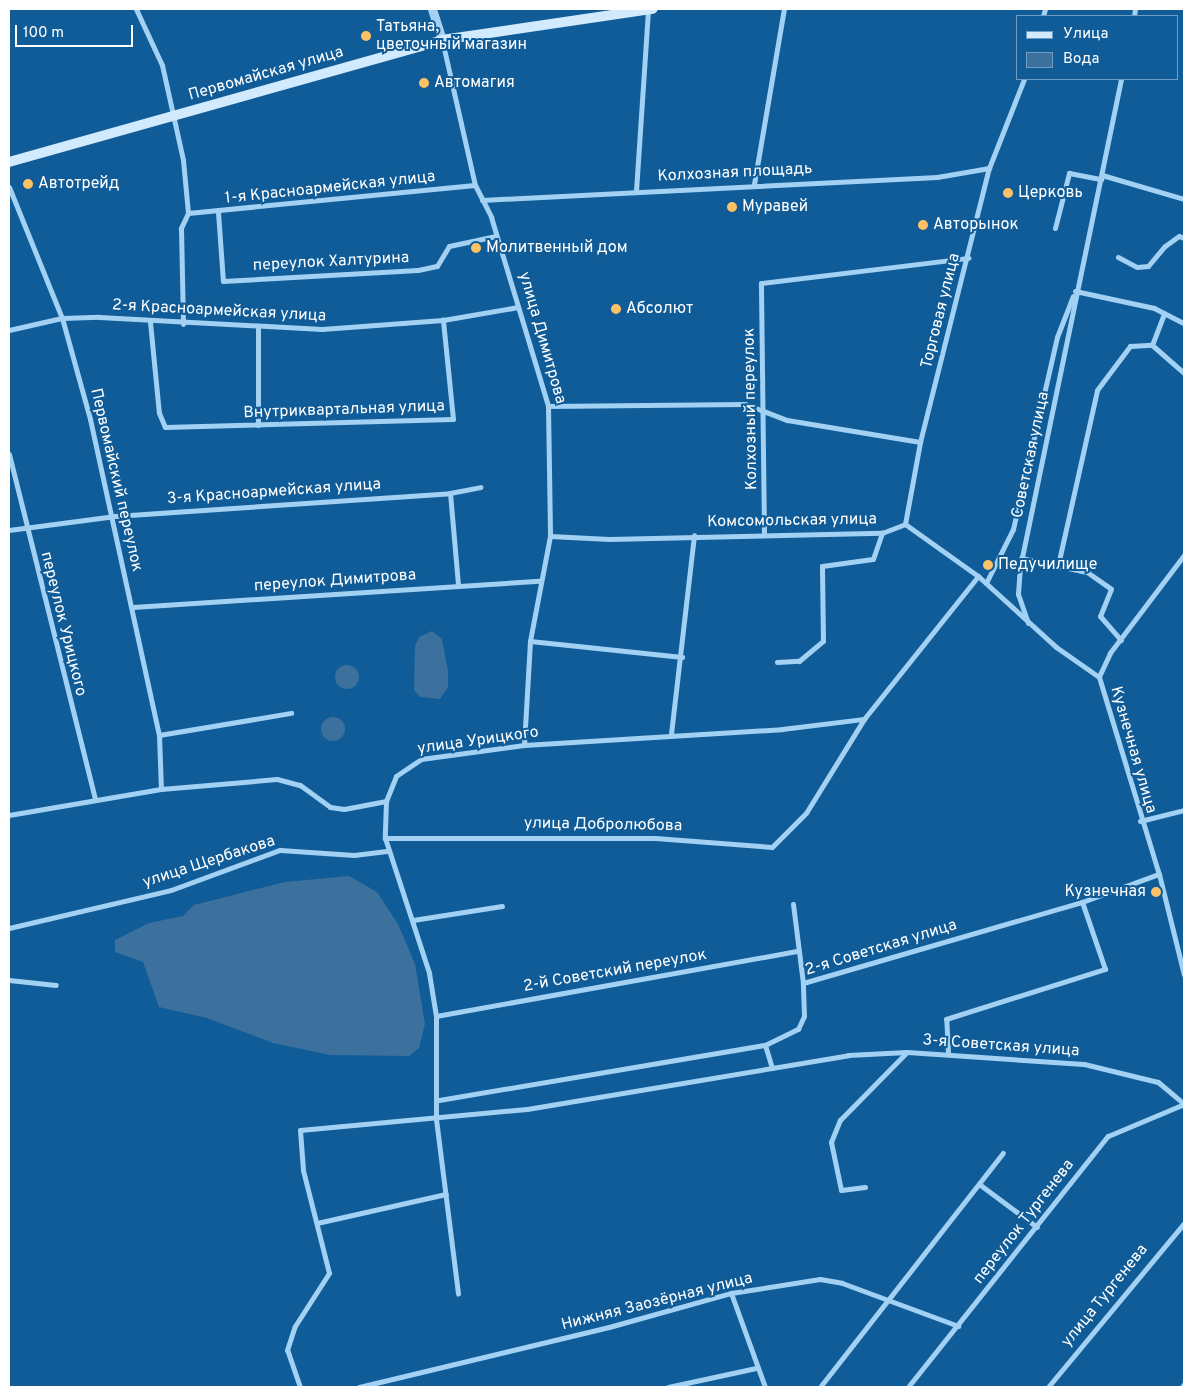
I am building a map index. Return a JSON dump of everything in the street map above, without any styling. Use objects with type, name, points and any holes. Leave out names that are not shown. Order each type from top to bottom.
[{"type":"main road","name":"Первомайская улица","points":[[9,162],[442,40],[652,9]]},
{"type":"street","points":[[136,9],[162,65],[175,115],[188,213],[181,228],[183,324]]},
{"type":"street","name":"улица Димитрова","points":[[432,9],[442,40],[475,185],[496,236],[548,406],[550,536],[539,581],[530,641],[524,745]]},
{"type":"street","points":[[636,191],[648,9]]},
{"type":"street","points":[[754,184],[784,9]]},
{"type":"street","name":"Торговая улица","points":[[905,524],[920,442],[968,258],[989,168],[1024,80]]},
{"type":"street","name":"Советская улица","points":[[986,583],[1013,529],[1057,337],[1075,291],[1102,177],[1121,80]]},
{"type":"street","name":"Колхозная площадь","points":[[482,200],[754,184],[937,177],[989,168]]},
{"type":"street","points":[[1055,228],[1069,173],[1102,177],[1184,199]]},
{"type":"street","name":"1-я Красноармейская улица","points":[[188,213],[218,212],[475,185]]},
{"type":"street","name":"Первомайский переулок","points":[[9,188],[62,318],[115,516],[159,735],[161,789]]},
{"type":"street","name":"переулок Халтурина","points":[[218,212],[223,280],[418,270],[437,266],[448,246],[496,236]]},
{"type":"street","points":[[1118,257],[1137,267],[1148,266],[1165,246],[1179,236],[1184,238]]},
{"type":"street","name":"Колхозный переулок","points":[[764,534],[761,283],[968,258]]},
{"type":"street","points":[[1075,291],[1164,313],[1184,323]]},
{"type":"street","name":"Советская улица","points":[[1028,623],[1018,594],[1022,558],[1072,330],[1075,291]]},
{"type":"street","name":"2-я Красноармейская улица","points":[[9,330],[62,318],[258,328],[322,329],[443,320],[518,307]]},
{"type":"street","points":[[1152,345],[1164,313]]},
{"type":"street","name":"Внутриквартальная улица","points":[[150,322],[159,414],[165,427],[258,426],[453,419],[443,320]]},
{"type":"street","points":[[258,328],[258,426]]},
{"type":"street","points":[[1058,565],[1097,390],[1130,346],[1152,345],[1184,373]]},
{"type":"street","points":[[548,406],[746,404],[787,420],[920,442]]},
{"type":"street","name":"переулок Урицкого","points":[[9,454],[95,799]]},
{"type":"street","name":"3-я Красноармейская улица","points":[[9,530],[115,516],[450,493],[480,487]]},
{"type":"street","points":[[450,493],[458,585]]},
{"type":"street","points":[[905,524],[978,576],[1028,623],[1099,677]]},
{"type":"street","name":"Комсомольская улица","points":[[550,536],[609,539],[694,535],[882,533],[905,524]]},
{"type":"street","points":[[777,662],[799,661],[823,641],[822,566],[873,559],[882,533]]},
{"type":"street","points":[[671,734],[682,657],[694,535]]},
{"type":"street","name":"Кузнечная улица","points":[[1184,554],[1121,640],[1099,677],[1140,821],[1159,874],[1184,975]]},
{"type":"street","points":[[1022,558],[1087,572],[1111,589],[1100,616],[1121,640]]},
{"type":"street","points":[[864,719],[978,576]]},
{"type":"street","name":"переулок Димитрова","points":[[133,607],[539,581]]},
{"type":"street","points":[[530,641],[682,657]]},
{"type":"street","points":[[159,735],[291,713]]},
{"type":"street","name":"улица Урицкого","points":[[386,801],[396,776],[421,759],[524,745],[864,719]]},
{"type":"street","name":"улица Добролюбова","points":[[385,838],[655,838],[772,847],[806,812],[864,719]]},
{"type":"street","points":[[9,815],[161,789],[277,779],[300,785],[330,807],[386,801],[385,838],[413,920],[436,1016],[439,1100],[436,1119],[458,1294]]},
{"type":"street","points":[[1140,821],[1184,810]]},
{"type":"street","name":"улица Щербакова","points":[[9,928],[171,890],[280,850],[354,855],[389,851]]},
{"type":"street","name":"2-я Советская улица","points":[[439,1100],[765,1045],[798,1029],[804,1016],[803,982],[1082,902],[1159,874]]},
{"type":"street","points":[[948,1052],[946,1019],[1105,970],[1082,902]]},
{"type":"street","points":[[793,904],[803,982]]},
{"type":"street","points":[[413,920],[502,906]]},
{"type":"street","name":"2-й Советский переулок","points":[[436,1016],[798,951]]},
{"type":"street","points":[[9,980],[56,985]]},
{"type":"street","points":[[765,1045],[772,1068]]},
{"type":"street","points":[[300,1387],[286,1350],[295,1326],[329,1273],[303,1170],[300,1130],[436,1119],[848,1055],[907,1052]]},
{"type":"street","name":"3-я Советская улица","points":[[864,1187],[841,1190],[831,1142],[840,1120],[907,1052],[948,1052],[1084,1064],[1158,1082],[1184,1104]]},
{"type":"street","name":"переулок Тургенева","points":[[908,1387],[1108,1136],[1184,1104]]},
{"type":"street","points":[[820,1387],[890,1300],[1003,1153]]},
{"type":"street","points":[[979,1184],[1037,1227]]},
{"type":"street","points":[[317,1223],[446,1194]]},
{"type":"street","name":"улица Тургенева","points":[[1048,1387],[1184,1224]]},
{"type":"street","name":"Нижняя Заозёрная улица","points":[[359,1387],[731,1293],[820,1279],[890,1300],[958,1326]]},
{"type":"street","points":[[731,1293],[756,1368],[765,1387]]},
{"type":"street","points":[[668,1387],[756,1368]]},
{"type":"water","points":[[432,631],[442,639],[448,671],[448,687],[440,699],[420,697],[414,690],[415,646],[419,637]]},
{"type":"water","points":[[347,665],[352,666],[358,672],[358,682],[352,688],[347,689],[342,688],[336,682],[335,677],[336,672],[342,666]]},
{"type":"water","points":[[333,717],[338,718],[344,724],[344,734],[338,740],[333,741],[328,740],[322,734],[321,729],[322,724],[328,718]]},
{"type":"water","points":[[349,876],[377,892],[398,924],[415,964],[425,1024],[419,1048],[409,1056],[330,1055],[273,1043],[207,1018],[159,1007],[143,962],[115,952],[115,940],[149,923],[183,916],[194,905],[285,882]]},
{"type":"place","name":"Татьяна, цветочный магазин","points":[[366,36]]},
{"type":"place","name":"Автомагия","points":[[424,83]]},
{"type":"place","name":"Автотрейд","points":[[28,184]]},
{"type":"place","name":"Церковь","points":[[1008,193]]},
{"type":"place","name":"Муравей","points":[[732,207]]},
{"type":"place","name":"Авторынок","points":[[923,225]]},
{"type":"place","name":"Молитвенный дом","points":[[476,248]]},
{"type":"place","name":"Абсолют","points":[[616,309]]},
{"type":"place","name":"Педучилище","points":[[988,565]]},
{"type":"place","name":"Кузнечная","points":[[1156,892]]}]
